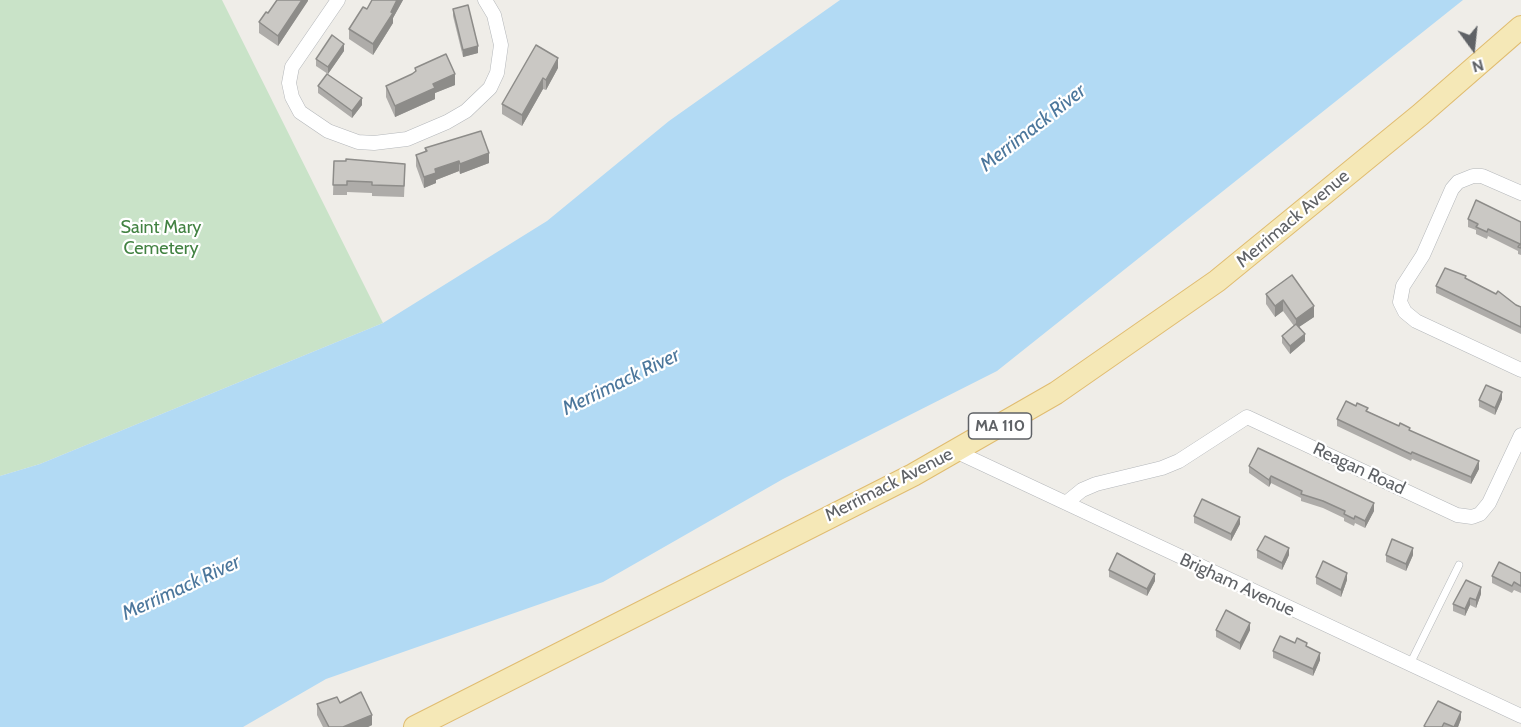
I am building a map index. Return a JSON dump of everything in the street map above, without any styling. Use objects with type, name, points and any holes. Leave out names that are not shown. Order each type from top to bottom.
[{"type":"main road","name":"Merrimack Avenue","points":[[420,726],[955,451],[1056,393],[1217,281],[1420,115],[1521,27]]},
{"type":"street","points":[[338,0],[292,67],[289,83],[292,98],[300,112],[328,131],[358,142],[374,143],[406,139],[447,122],[466,111],[490,88],[497,73],[501,45],[494,15],[485,0]]},
{"type":"street","points":[[1521,193],[1482,176],[1466,178],[1452,189],[1432,236],[1403,286],[1400,297],[1402,307],[1416,321],[1521,370]]},
{"type":"street","name":"Reagan Road","points":[[1066,503],[1082,490],[1095,484],[1162,468],[1247,417],[1457,515],[1472,517],[1480,514],[1489,503],[1521,435]]},
{"type":"street","name":"Brigham Avenue","points":[[955,451],[1521,716]]},
{"type":"lane","points":[[1410,664],[1459,565]]},
{"type":"green space","name":"Saint Mary Cemetery","points":[[0,0],[222,0],[383,323],[40,464],[0,476]]},
{"type":"water","name":"Merrimack River","points":[[840,0],[1463,0],[997,371],[783,479],[603,582],[326,679],[243,727],[0,727],[0,476],[40,464],[383,323],[547,221],[669,121]]},
{"type":"building","points":[[277,0],[302,0],[278,36],[259,22]]},
{"type":"building","points":[[372,0],[397,0],[391,12],[393,13],[373,44],[349,29],[363,7],[367,9]]},
{"type":"building","points":[[468,5],[478,46],[463,50],[453,9]]},
{"type":"building","points":[[332,35],[344,44],[328,67],[316,59]]},
{"type":"building","points":[[536,45],[558,58],[546,80],[543,78],[522,115],[502,104]]},
{"type":"building","points":[[446,54],[455,74],[433,84],[435,88],[395,106],[386,86],[412,74],[416,71],[415,68]]},
{"type":"building","points":[[327,74],[362,98],[352,111],[318,86]]},
{"type":"building","points":[[481,131],[489,153],[460,164],[459,161],[435,169],[436,173],[424,177],[416,155],[427,151],[425,148]]},
{"type":"building","points":[[346,159],[405,164],[404,186],[372,185],[372,182],[347,181],[347,185],[333,185],[334,161],[346,161]]},
{"type":"building","points":[[1476,200],[1521,222],[1521,248],[1518,247],[1520,244],[1488,229],[1487,232],[1476,227],[1478,224],[1468,219]]},
{"type":"building","points":[[1445,268],[1466,276],[1465,278],[1496,294],[1498,291],[1521,307],[1521,327],[1436,286]]},
{"type":"building","points":[[1292,275],[1314,306],[1296,319],[1283,300],[1275,306],[1266,294]]},
{"type":"building","points":[[1296,324],[1305,334],[1290,346],[1282,336]]},
{"type":"building","points":[[1486,385],[1502,392],[1495,408],[1479,400]]},
{"type":"building","points":[[1346,401],[1356,406],[1357,403],[1368,408],[1366,411],[1399,426],[1400,423],[1410,428],[1409,430],[1479,461],[1471,477],[1412,452],[1411,454],[1337,419]]},
{"type":"building","points":[[1258,448],[1374,503],[1365,521],[1355,516],[1354,519],[1344,514],[1345,511],[1301,494],[1302,491],[1271,476],[1269,480],[1249,466]]},
{"type":"building","points":[[1202,499],[1240,517],[1231,534],[1194,516]]},
{"type":"building","points":[[1265,536],[1289,548],[1282,563],[1257,550]]},
{"type":"building","points":[[1392,539],[1413,548],[1406,564],[1386,555]]},
{"type":"building","points":[[1117,553],[1155,574],[1147,589],[1109,570]]},
{"type":"building","points":[[1323,561],[1347,573],[1341,590],[1316,577]]},
{"type":"building","points":[[1499,562],[1521,573],[1521,586],[1514,582],[1512,586],[1492,576]]},
{"type":"building","points":[[1466,580],[1481,587],[1476,600],[1470,598],[1465,609],[1453,604]]},
{"type":"building","points":[[1226,610],[1250,623],[1240,643],[1216,630]]},
{"type":"building","points":[[1280,636],[1295,643],[1297,638],[1320,653],[1313,669],[1273,651]]},
{"type":"building","points":[[361,692],[372,715],[343,727],[329,727],[317,704],[337,697],[340,703]]},
{"type":"building","points":[[1438,701],[1461,712],[1454,727],[1444,723],[1442,727],[1424,726]]}]
